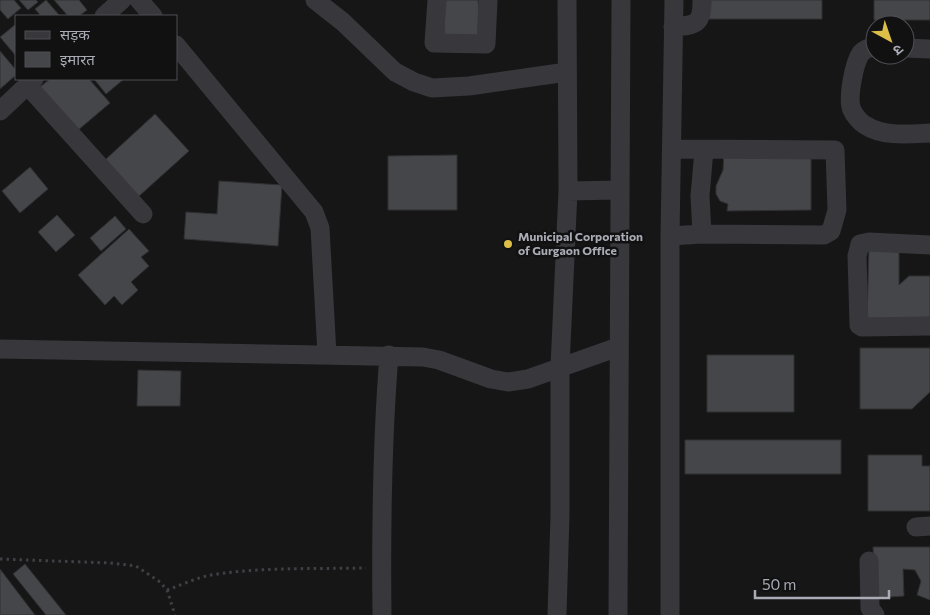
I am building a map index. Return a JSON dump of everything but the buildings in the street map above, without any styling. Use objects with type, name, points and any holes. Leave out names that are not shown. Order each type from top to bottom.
[{"type":"street","points":[[105,15],[122,0]]},
{"type":"street","points":[[139,0],[152,15]]},
{"type":"street","points":[[315,0],[343,22],[395,72],[414,82],[432,88],[469,86],[567,72]]},
{"type":"street","points":[[437,0],[434,44],[486,44],[488,0]]},
{"type":"street","points":[[557,615],[560,514],[560,367],[568,191],[567,0]]},
{"type":"street","points":[[618,615],[621,0]]},
{"type":"street","points":[[670,615],[670,236],[674,0]]},
{"type":"street","points":[[673,27],[692,26],[698,21],[702,15],[702,0]]},
{"type":"street","points":[[178,47],[314,212],[320,228],[327,354]]},
{"type":"street","points":[[915,48],[930,49]]},
{"type":"street","points":[[865,51],[856,66],[851,91],[852,110],[864,124],[877,131],[898,134],[930,133]]},
{"type":"street","points":[[0,111],[31,82],[143,214]]},
{"type":"street","points":[[670,236],[702,234],[824,235],[831,231],[837,210],[835,150],[672,149]]},
{"type":"street","points":[[702,234],[700,196],[704,150]]},
{"type":"street","points":[[568,191],[620,190]]},
{"type":"street","points":[[930,245],[869,242],[860,244],[857,250],[857,266],[858,322],[860,326],[930,326]]},
{"type":"street","points":[[0,349],[423,357],[439,360],[492,379],[508,382],[528,379],[618,347]]},
{"type":"street","points":[[382,615],[381,519],[388,355]]},
{"type":"street","points":[[869,561],[870,608],[875,615]]},
{"type":"path","points":[[0,559],[110,563],[136,566],[160,582],[166,590],[175,615]]},
{"type":"path","points":[[166,590],[209,576],[235,572],[381,568]]},
{"type":"place","name":"Municipal Corporation of Gurgaon Office","points":[[508,244]]}]
